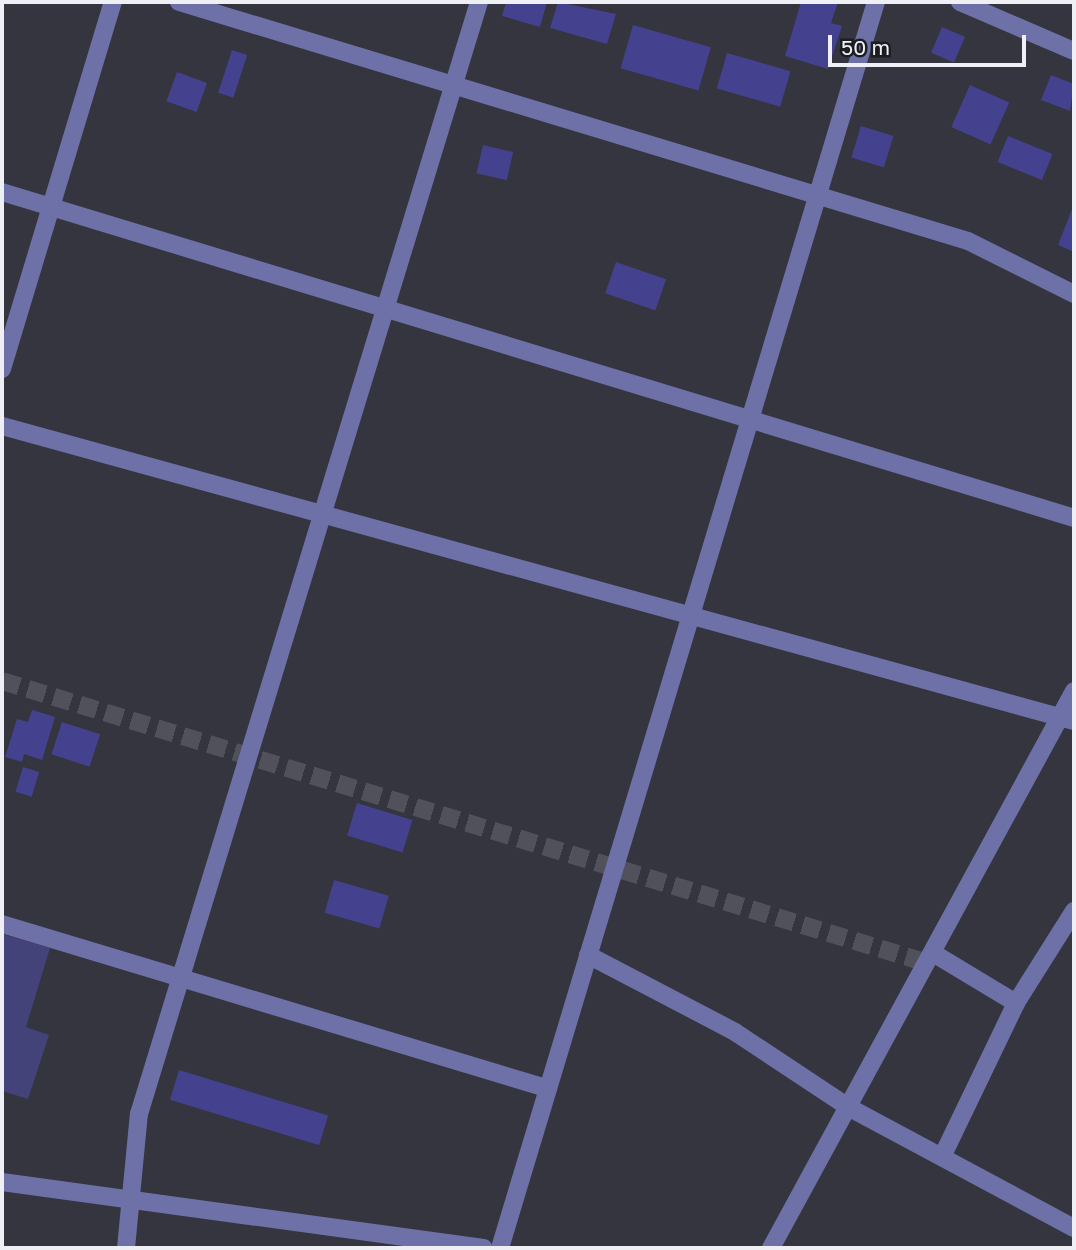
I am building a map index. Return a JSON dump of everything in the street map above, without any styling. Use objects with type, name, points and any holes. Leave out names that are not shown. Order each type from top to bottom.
[{"type":"street","points":[[2,369],[113,2]]},
{"type":"street","points":[[178,2],[968,241],[1074,294]]},
{"type":"street","points":[[126,1248],[139,1114],[479,2]]},
{"type":"street","points":[[500,1248],[876,2]]},
{"type":"street","points":[[960,2],[1074,51]]},
{"type":"street","points":[[2,192],[1074,518]]},
{"type":"street","points":[[2,426],[1067,719]]},
{"type":"street","points":[[771,1248],[933,953],[1067,719],[1074,691]]},
{"type":"street","points":[[942,1157],[1016,1003],[1074,911]]},
{"type":"street","points":[[2,924],[547,1088]]},
{"type":"street","points":[[933,953],[1016,1003]]},
{"type":"street","points":[[588,955],[735,1032],[850,1108],[1074,1228]]},
{"type":"street","points":[[2,1182],[483,1248]]},
{"type":"shaded area","points":[[2,934],[50,948],[26,1027],[49,1035],[28,1099],[2,1091]]},
{"type":"building","points":[[506,2],[547,2],[540,27],[502,16]]},
{"type":"building","points":[[558,2],[616,14],[607,44],[550,28]]},
{"type":"building","points":[[801,2],[838,2],[831,23],[842,26],[828,69],[785,56]]},
{"type":"building","points":[[633,25],[711,47],[698,91],[621,68]]},
{"type":"building","points":[[942,27],[965,37],[954,63],[931,53]]},
{"type":"building","points":[[232,50],[247,55],[233,98],[218,93]]},
{"type":"building","points":[[727,53],[790,71],[780,107],[717,89]]},
{"type":"building","points":[[177,72],[207,83],[196,112],[166,101]]},
{"type":"building","points":[[1051,75],[1074,84],[1070,111],[1041,100]]},
{"type":"building","points":[[970,85],[1009,102],[991,145],[951,127]]},
{"type":"building","points":[[861,126],[894,136],[884,167],[851,158]]},
{"type":"building","points":[[1008,136],[1053,154],[1042,180],[998,162]]},
{"type":"building","points":[[483,145],[513,152],[507,180],[476,173]]},
{"type":"building","points":[[1074,204],[1074,252],[1058,245]]},
{"type":"building","points":[[616,262],[666,279],[655,310],[605,293]]},
{"type":"building","points":[[32,710],[55,717],[42,760],[24,754],[22,762],[5,757],[17,719],[28,722]]},
{"type":"building","points":[[62,722],[100,734],[90,767],[51,754]]},
{"type":"building","points":[[23,767],[39,772],[32,797],[15,792]]},
{"type":"building","points":[[357,803],[412,820],[403,852],[347,836]]},
{"type":"building","points":[[334,880],[389,896],[379,928],[325,913]]},
{"type":"building","points":[[179,1070],[328,1116],[319,1145],[170,1100]]},
{"type":"tunnel","points":[[2,681],[927,963]]}]
